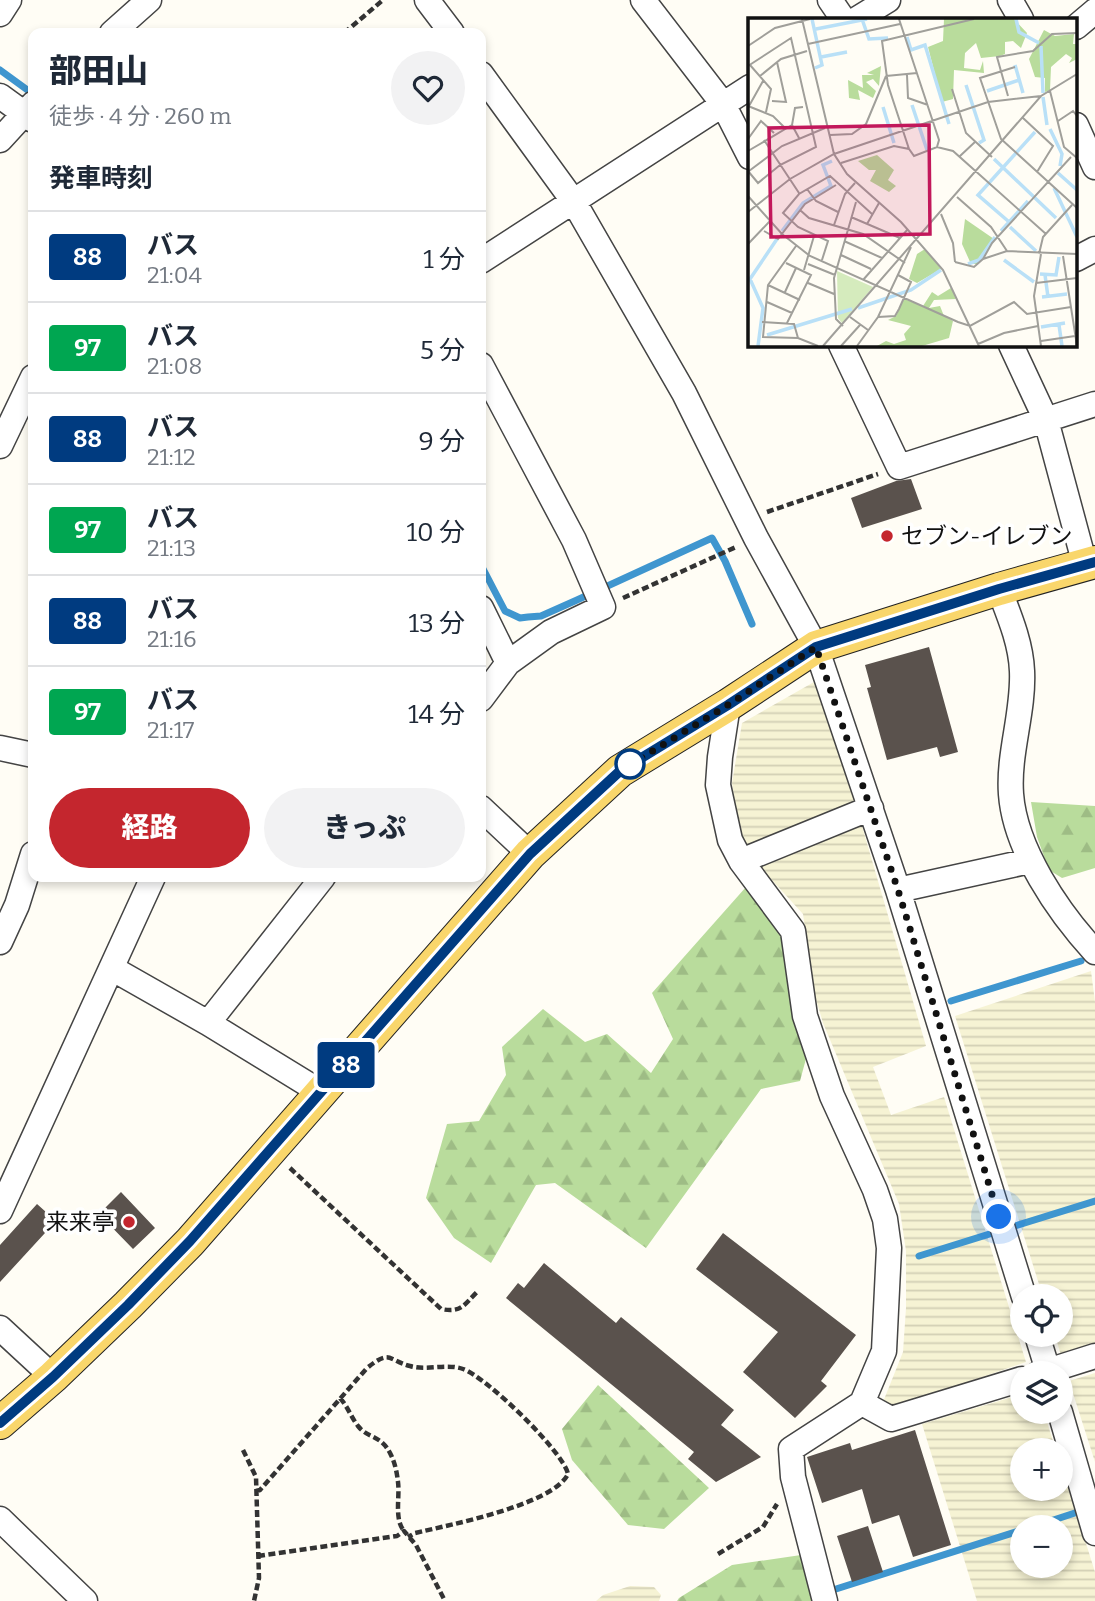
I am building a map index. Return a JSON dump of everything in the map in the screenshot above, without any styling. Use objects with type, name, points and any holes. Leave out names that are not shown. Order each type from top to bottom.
[{"type":"main road","points":[[0,1423],[53,1377],[155,1278],[272,1150],[530,854],[620,771],[816,647],[999,589],[1090,564]]},
{"type":"street","points":[[0,14],[9,0]]},
{"type":"street","points":[[118,28],[149,0]]},
{"type":"street","points":[[427,0],[448,28]]},
{"type":"street","points":[[643,0],[723,104],[748,153]]},
{"type":"street","points":[[830,0],[842,18]]},
{"type":"street","points":[[859,18],[888,0]]},
{"type":"street","points":[[1010,0],[1020,18]]},
{"type":"street","points":[[1078,25],[1095,11]]},
{"type":"street","points":[[486,81],[574,202],[684,393],[816,647],[898,890],[1020,1284]]},
{"type":"street","points":[[486,258],[748,88]]},
{"type":"street","points":[[0,96],[28,112]]},
{"type":"street","points":[[0,140],[28,115]]},
{"type":"street","points":[[1078,129],[1094,161]]},
{"type":"street","points":[[1078,258],[1095,249]]},
{"type":"street","points":[[841,346],[899,467],[1095,404]]},
{"type":"street","points":[[1011,346],[1046,419],[1090,564]]},
{"type":"street","points":[[486,374],[568,528],[603,607],[551,632],[508,663],[486,692]]},
{"type":"street","points":[[1,438],[28,387]]},
{"type":"street","points":[[999,589],[1013,625],[1022,670],[1011,794],[1018,831],[1030,862],[1067,919],[1095,951]]},
{"type":"street","points":[[486,618],[508,663]]},
{"type":"street","points":[[728,705],[718,785],[730,840],[741,861],[793,931],[805,1016],[832,1096],[860,1155],[885,1219],[889,1248],[884,1351],[862,1403],[791,1449],[792,1471],[825,1601]]},
{"type":"street","points":[[0,748],[28,754]]},
{"type":"street","points":[[741,861],[871,808]]},
{"type":"street","points":[[486,813],[530,854]]},
{"type":"street","points":[[898,890],[1030,862]]},
{"type":"street","points":[[0,942],[17,905],[28,870]]},
{"type":"street","points":[[0,1211],[151,882]]},
{"type":"street","points":[[208,1023],[319,882]]},
{"type":"street","points":[[113,969],[322,1093]]},
{"type":"street","points":[[0,1328],[53,1377]]},
{"type":"street","points":[[1073,1363],[1095,1356]]},
{"type":"street","points":[[862,1403],[891,1419],[1010,1383]]},
{"type":"street","points":[[1063,1424],[1095,1533]]},
{"type":"street","points":[[0,1519],[85,1601]]},
{"type":"path","points":[[350,28],[383,0]]},
{"type":"path","points":[[603,607],[752,528],[899,467]]},
{"type":"path","points":[[272,1150],[307,1186],[441,1309],[453,1311],[461,1308],[477,1292]]},
{"type":"path","points":[[256,1491],[260,1490],[368,1368],[387,1357],[412,1367],[452,1366],[463,1369],[475,1374],[520,1413],[563,1461],[568,1474],[559,1485],[500,1513],[408,1536]]},
{"type":"path","points":[[340,1398],[352,1412],[358,1426],[376,1436],[391,1455],[398,1482],[399,1521],[431,1572],[445,1601]]},
{"type":"path","points":[[243,1450],[256,1477],[259,1578],[254,1601]]},
{"type":"path","points":[[718,1554],[763,1527],[776,1507],[785,1478],[792,1471]]},
{"type":"path","points":[[258,1556],[397,1536],[404,1531]]},
{"type":"shaded area","points":[[814,682],[856,802],[747,847],[738,827],[732,783],[742,723]]},
{"type":"shaded area","points":[[862,826],[926,1046],[873,1067],[891,1115],[944,1097],[1010,1310],[1010,1347],[1021,1347],[1026,1361],[1010,1361],[1010,1367],[892,1408],[883,1402],[903,1352],[906,1251],[899,1204],[823,1023],[815,996],[803,914],[759,866]]},
{"type":"shaded area","points":[[1091,971],[1095,1002],[1095,1348],[1062,1359],[1058,1347],[1073,1347],[1073,1284],[1039,1284],[955,1016]]},
{"type":"shaded area","points":[[1095,1373],[1095,1462],[1073,1393],[1073,1380]]},
{"type":"shaded area","points":[[1010,1398],[1010,1424],[1048,1424],[1052,1438],[1010,1438],[1010,1501],[1073,1501],[1095,1572],[1095,1601],[977,1601],[922,1424]]},
{"type":"shaded area","points":[[630,1586],[654,1587],[661,1595],[659,1601],[596,1601],[603,1595]]},
{"type":"green space","points":[[1031,802],[1095,806],[1095,868],[1062,878],[1049,870],[1037,837]]},
{"type":"green space","points":[[746,887],[782,936],[792,1015],[807,1055],[800,1081],[761,1089],[646,1248],[555,1183],[536,1185],[491,1263],[454,1238],[426,1198],[447,1124],[479,1121],[506,1075],[502,1047],[543,1009],[585,1042],[607,1034],[651,1073],[673,1039],[652,993]]},
{"type":"green space","points":[[598,1385],[709,1488],[664,1529],[628,1525],[572,1460],[562,1429]]},
{"type":"green space","points":[[801,1555],[815,1601],[677,1601],[732,1565]]},
{"type":"building","points":[[911,479],[922,509],[862,528],[851,498],[896,481]]},
{"type":"building","points":[[929,647],[958,752],[940,757],[937,747],[887,760],[867,688],[871,687],[865,665]]},
{"type":"building","points":[[121,1192],[155,1228],[133,1249],[99,1214]]},
{"type":"building","points":[[37,1204],[56,1221],[0,1282],[0,1245]]},
{"type":"building","points":[[723,1233],[856,1335],[821,1381],[827,1386],[795,1418],[743,1372],[778,1332],[696,1269]]},
{"type":"building","points":[[544,1263],[616,1323],[621,1317],[734,1410],[721,1425],[761,1457],[716,1482],[688,1459],[694,1452],[506,1298],[518,1283],[524,1288]]},
{"type":"building","points":[[915,1430],[951,1545],[913,1557],[899,1515],[872,1524],[862,1489],[822,1503],[807,1457],[850,1443],[852,1450]]},
{"type":"building","points":[[868,1526],[883,1572],[852,1582],[837,1536]]},
{"type":"waterway","points":[[0,70],[28,90]]},
{"type":"waterway","points":[[486,575],[505,611],[520,618],[541,616],[712,538],[752,624]]},
{"type":"waterway","points":[[951,1001],[1081,961]]},
{"type":"waterway","points":[[919,1256],[1095,1201]]},
{"type":"waterway","points":[[1069,1515],[1084,1510]]},
{"type":"waterway","points":[[836,1589],[1010,1534]]},
{"type":"bus line","name":"88","points":[[0,1423],[53,1377],[190,1241],[530,854],[620,771],[816,647],[999,589],[1095,562]]},
{"type":"place","name":"セブン-イレブン","points":[[887,536]]},
{"type":"place","name":"来来亭","points":[[129,1222]]},
{"type":"route","points":[[630,764],[620,771],[816,647],[898,890],[999,1217]]}]
